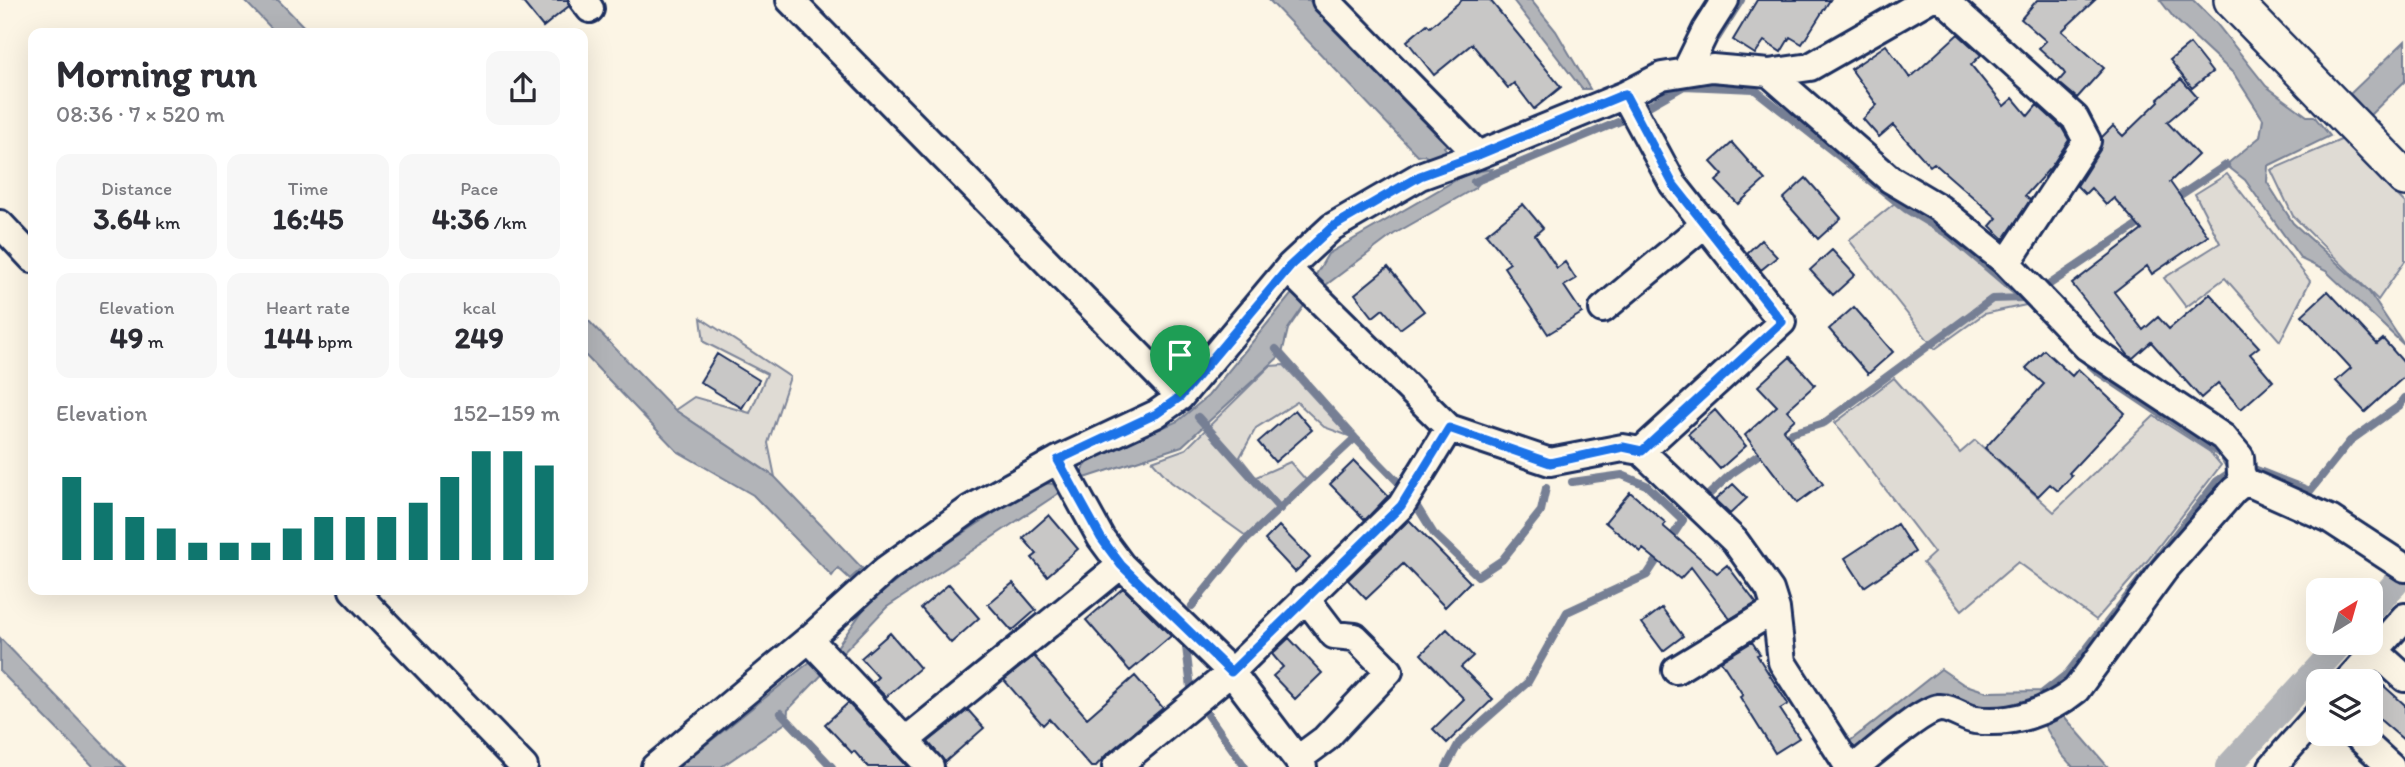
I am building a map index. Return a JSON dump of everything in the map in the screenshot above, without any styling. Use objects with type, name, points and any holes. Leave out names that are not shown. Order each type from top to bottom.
[{"type":"main road","points":[[2232,0],[2405,178]]},
{"type":"street","points":[[790,0],[1180,397]]},
{"type":"street","points":[[1326,0],[1478,155]]},
{"type":"street","points":[[1686,71],[1706,30],[1725,0]]},
{"type":"street","points":[[655,767],[823,653],[885,570],[970,509],[1058,460],[1156,414],[1180,397],[1302,283],[1332,227],[1420,176],[1478,155],[1662,76],[1712,68],[1769,73],[1810,67],[1927,0]]},
{"type":"street","points":[[1944,0],[2075,118],[2087,141],[2007,263]]},
{"type":"street","points":[[1769,73],[1890,179],[1939,208],[2007,263],[2087,347],[2223,437],[2240,457],[2241,473],[2245,481],[2330,519],[2400,564]]},
{"type":"street","points":[[1625,94],[1673,184],[1782,322],[1642,451]]},
{"type":"street","points":[[1603,309],[1706,223]]},
{"type":"street","points":[[0,225],[28,254]]},
{"type":"street","points":[[1302,283],[1449,428],[1550,463],[1623,447],[1642,451],[1735,541],[1770,590],[1776,609],[1782,662],[1849,767]]},
{"type":"street","points":[[1116,767],[1231,672],[1401,506],[1449,428]]},
{"type":"street","points":[[1058,460],[1101,538],[1121,565],[1231,672],[1301,763],[1389,671],[1355,637],[1334,635],[1305,597]]},
{"type":"street","points":[[1855,767],[1927,711],[1941,707],[1974,720],[2015,720],[2063,701],[2077,690],[2164,570],[2245,481]]},
{"type":"street","points":[[905,741],[1121,565]]},
{"type":"street","points":[[358,595],[524,767]]},
{"type":"street","points":[[1675,670],[1776,609]]},
{"type":"street","points":[[2384,641],[2405,617]]},
{"type":"street","points":[[823,653],[930,767]]},
{"type":"street","points":[[2359,669],[2371,655]]},
{"type":"street","points":[[2379,655],[2405,678]]},
{"type":"street","points":[[2272,767],[2306,729]]},
{"type":"street","points":[[2368,746],[2391,767]]},
{"type":"shaded area","points":[[244,0],[278,0],[305,28],[271,28]]},
{"type":"shaded area","points":[[1269,0],[1309,0],[1448,144],[1444,147],[1448,152],[1430,159],[1424,155],[1418,156]]},
{"type":"shaded area","points":[[1513,0],[1531,0],[1556,31],[1590,89],[1582,89]]},
{"type":"shaded area","points":[[2160,0],[2193,0],[2216,23],[2266,86],[2307,116],[2314,116],[2330,136],[2268,166],[2267,182],[2293,223],[2369,292],[2405,346],[2326,271],[2301,259],[2245,180],[2226,165],[2260,137],[2263,119],[2234,74],[2174,18]]},
{"type":"shaded area","points":[[2405,41],[2405,81],[2370,115],[2350,94]]},
{"type":"shaded area","points":[[2343,139],[2405,203],[2405,261],[2378,300],[2293,216],[2271,170]]},
{"type":"shaded area","points":[[1492,169],[1475,188],[1394,234],[1310,297],[1288,329],[1282,354],[1182,446],[1085,478],[1081,471],[1090,460],[1178,421],[1208,396],[1294,291],[1314,278],[1328,254],[1468,173]]},
{"type":"shaded area","points":[[2227,174],[2310,281],[2280,341],[2225,278],[2186,307],[2164,278],[2220,243],[2195,194]]},
{"type":"shaded area","points":[[1901,198],[2014,281],[2026,305],[1984,314],[1935,349],[1849,240]]},
{"type":"shaded area","points":[[701,318],[790,377],[768,443],[775,477],[675,410],[694,397],[750,413],[767,374],[704,342]]},
{"type":"shaded area","points":[[588,320],[675,410],[775,477],[862,568],[850,579],[838,568],[832,576],[753,495],[677,451],[588,358]]},
{"type":"shaded area","points":[[1284,365],[1349,436],[1324,427],[1297,402],[1256,428],[1240,457],[1256,477],[1290,462],[1306,480],[1246,536],[1171,482],[1152,461],[1186,449],[1270,366]]},
{"type":"shaded area","points":[[1894,378],[1960,453],[1975,440],[2054,512],[2154,416],[2210,452],[2221,465],[2148,560],[2096,620],[2018,562],[1962,610],[1923,563],[1934,553],[1835,423]]},
{"type":"shaded area","points":[[1040,483],[1053,484],[1059,493],[887,607],[788,710],[787,722],[721,767],[678,767],[811,661],[820,663],[837,647],[866,606],[921,561]]},
{"type":"shaded area","points":[[0,638],[125,767],[94,767],[0,671]]},
{"type":"shaded area","points":[[1941,669],[1963,684],[1987,692],[2041,691],[2073,677],[2069,685],[2032,702],[1988,708],[1938,694],[1855,758],[1845,745]]},
{"type":"shaded area","points":[[2063,715],[2108,767],[2073,767],[2062,755],[2041,720]]},
{"type":"building","points":[[521,0],[568,0],[569,6],[543,27]]},
{"type":"building","points":[[1462,0],[1490,0],[1561,87],[1534,109],[1514,83],[1508,88],[1472,44],[1434,75],[1407,41],[1427,24],[1430,27]]},
{"type":"building","points":[[1757,0],[1830,0],[1802,44],[1790,37],[1781,52],[1764,41],[1755,54],[1733,40]]},
{"type":"building","points":[[2037,0],[2095,0],[2062,31],[2104,68],[2077,98],[2058,82],[2065,74],[2039,48],[2046,41],[2021,19]]},
{"type":"building","points":[[1958,34],[1981,55],[1971,65],[2004,106],[2013,98],[2028,116],[2037,105],[2062,128],[2069,140],[2051,167],[2025,196],[2030,200],[2004,239],[1990,226],[1997,218],[1934,163],[1930,166],[1893,125],[1879,137],[1863,119],[1877,105],[1851,69],[1886,45],[1910,78]]},
{"type":"building","points":[[2190,44],[2212,72],[2192,88],[2170,60]]},
{"type":"building","points":[[2181,79],[2197,97],[2167,122],[2198,155],[2170,182],[2208,236],[2152,274],[2147,266],[2114,292],[2143,330],[2158,317],[2169,329],[2210,294],[2259,347],[2250,354],[2273,381],[2241,409],[2218,383],[2201,398],[2151,342],[2133,358],[2129,356],[2072,284],[2142,230],[2114,198],[2106,205],[2091,188],[2085,194],[2077,186],[2100,150],[2102,137],[2113,126],[2123,136]]},
{"type":"building","points":[[1732,143],[1765,180],[1738,204],[1716,181],[1723,175],[1711,162]]},
{"type":"building","points":[[1806,178],[1841,218],[1818,239],[1783,199]]},
{"type":"building","points":[[1523,204],[1543,228],[1535,235],[1557,268],[1565,262],[1576,279],[1564,286],[1582,313],[1548,334],[1504,267],[1510,263],[1486,234]]},
{"type":"building","points":[[1761,240],[1777,257],[1761,270],[1747,253]]},
{"type":"building","points":[[1832,250],[1855,275],[1833,295],[1810,270]]},
{"type":"building","points":[[1388,267],[1424,311],[1400,329],[1383,309],[1373,317],[1355,294]]},
{"type":"building","points":[[2328,291],[2377,344],[2383,339],[2405,364],[2405,376],[2365,412],[2336,381],[2351,368],[2302,315]]},
{"type":"building","points":[[1854,307],[1893,352],[1868,374],[1829,329]]},
{"type":"building","points":[[2044,350],[2072,376],[2078,369],[2125,413],[2069,473],[2072,476],[2058,491],[2050,484],[2038,496],[1985,448],[2044,384],[2026,368]]},
{"type":"building","points":[[717,354],[759,380],[742,408],[700,382]]},
{"type":"building","points":[[1790,357],[1815,385],[1787,410],[1795,419],[1783,430],[1823,484],[1797,503],[1745,435],[1777,406],[1758,386]]},
{"type":"building","points":[[1295,410],[1312,430],[1275,462],[1258,442]]},
{"type":"building","points":[[1715,410],[1746,446],[1720,469],[1688,434]]},
{"type":"building","points":[[1354,461],[1388,496],[1365,520],[1330,484]]},
{"type":"building","points":[[1733,484],[1747,498],[1730,514],[1715,500]]},
{"type":"building","points":[[1630,492],[1666,523],[1663,526],[1717,573],[1727,565],[1756,603],[1730,619],[1691,567],[1680,579],[1643,549],[1641,552],[1605,522]]},
{"type":"building","points":[[1049,515],[1078,549],[1047,576],[1032,558],[1037,554],[1023,538]]},
{"type":"building","points":[[1409,520],[1470,582],[1445,607],[1403,564],[1366,599],[1348,580]]},
{"type":"building","points":[[1897,524],[1915,552],[1864,587],[1845,558]]},
{"type":"building","points":[[1279,526],[1310,558],[1295,572],[1265,540]]},
{"type":"building","points":[[1013,583],[1036,610],[1012,631],[988,604]]},
{"type":"building","points":[[949,584],[979,618],[951,643],[921,608]]},
{"type":"building","points":[[1123,588],[1171,636],[1130,671],[1086,620]]},
{"type":"building","points":[[1662,608],[1683,636],[1663,651],[1642,623]]},
{"type":"building","points":[[1447,629],[1473,656],[1461,667],[1493,699],[1447,743],[1433,729],[1464,699],[1421,654]]},
{"type":"building","points":[[890,633],[920,668],[886,697],[872,683],[878,677],[861,658]]},
{"type":"building","points":[[1289,638],[1322,673],[1295,699],[1273,676],[1283,667],[1272,654]]},
{"type":"building","points":[[1752,642],[1760,654],[1757,655],[1788,704],[1780,709],[1799,738],[1775,753],[1721,661]]},
{"type":"building","points":[[1034,656],[1087,718],[1135,676],[1163,708],[1095,767],[1091,767],[1049,719],[1043,725],[1004,680]]},
{"type":"building","points":[[2383,685],[2405,705],[2405,741],[2383,722]]},
{"type":"building","points":[[848,703],[908,767],[868,767],[854,751],[852,753],[825,724]]},
{"type":"building","points":[[968,710],[984,728],[945,762],[928,742]]},
{"type":"waterway","points":[[1717,38],[1741,0]]},
{"type":"waterway","points":[[1647,107],[1684,86],[1754,89],[1906,209],[1949,235],[2023,298]]},
{"type":"waterway","points":[[1474,182],[1623,120]]},
{"type":"waterway","points":[[2173,200],[2226,165]]},
{"type":"waterway","points":[[2050,284],[2145,220]]},
{"type":"waterway","points":[[1781,440],[1792,433],[1824,423],[1992,299],[2024,298]]},
{"type":"waterway","points":[[1276,349],[1399,483]]},
{"type":"waterway","points":[[2043,693],[2067,674],[2217,481],[2232,471],[2222,455],[2098,372],[2084,359]]},
{"type":"waterway","points":[[2254,469],[2310,491],[2350,441],[2399,406],[2405,398]]},
{"type":"waterway","points":[[1198,417],[1280,509]]},
{"type":"waterway","points":[[1192,606],[1245,541],[1355,438]]},
{"type":"waterway","points":[[1704,499],[1731,474],[1767,449]]},
{"type":"waterway","points":[[1446,767],[1459,743],[1528,682],[1567,612],[1647,575],[1683,520],[1646,485],[1622,475],[1572,482]]},
{"type":"waterway","points":[[1416,505],[1434,534],[1478,576],[1502,560],[1541,511],[1546,488]]},
{"type":"waterway","points":[[2384,596],[2405,573]]},
{"type":"waterway","points":[[1186,647],[1191,688]]},
{"type":"waterway","points":[[2228,767],[2330,655]]},
{"type":"waterway","points":[[1206,712],[1245,767]]},
{"type":"waterway","points":[[781,713],[832,767]]},
{"type":"route","points":[[1625,94],[1673,184],[1782,322],[1642,451],[1623,447],[1550,463],[1449,428],[1401,506],[1231,672],[1121,565],[1101,538],[1058,460],[1156,414],[1180,397],[1290,266],[1332,227],[1420,176],[1625,94]]}]
